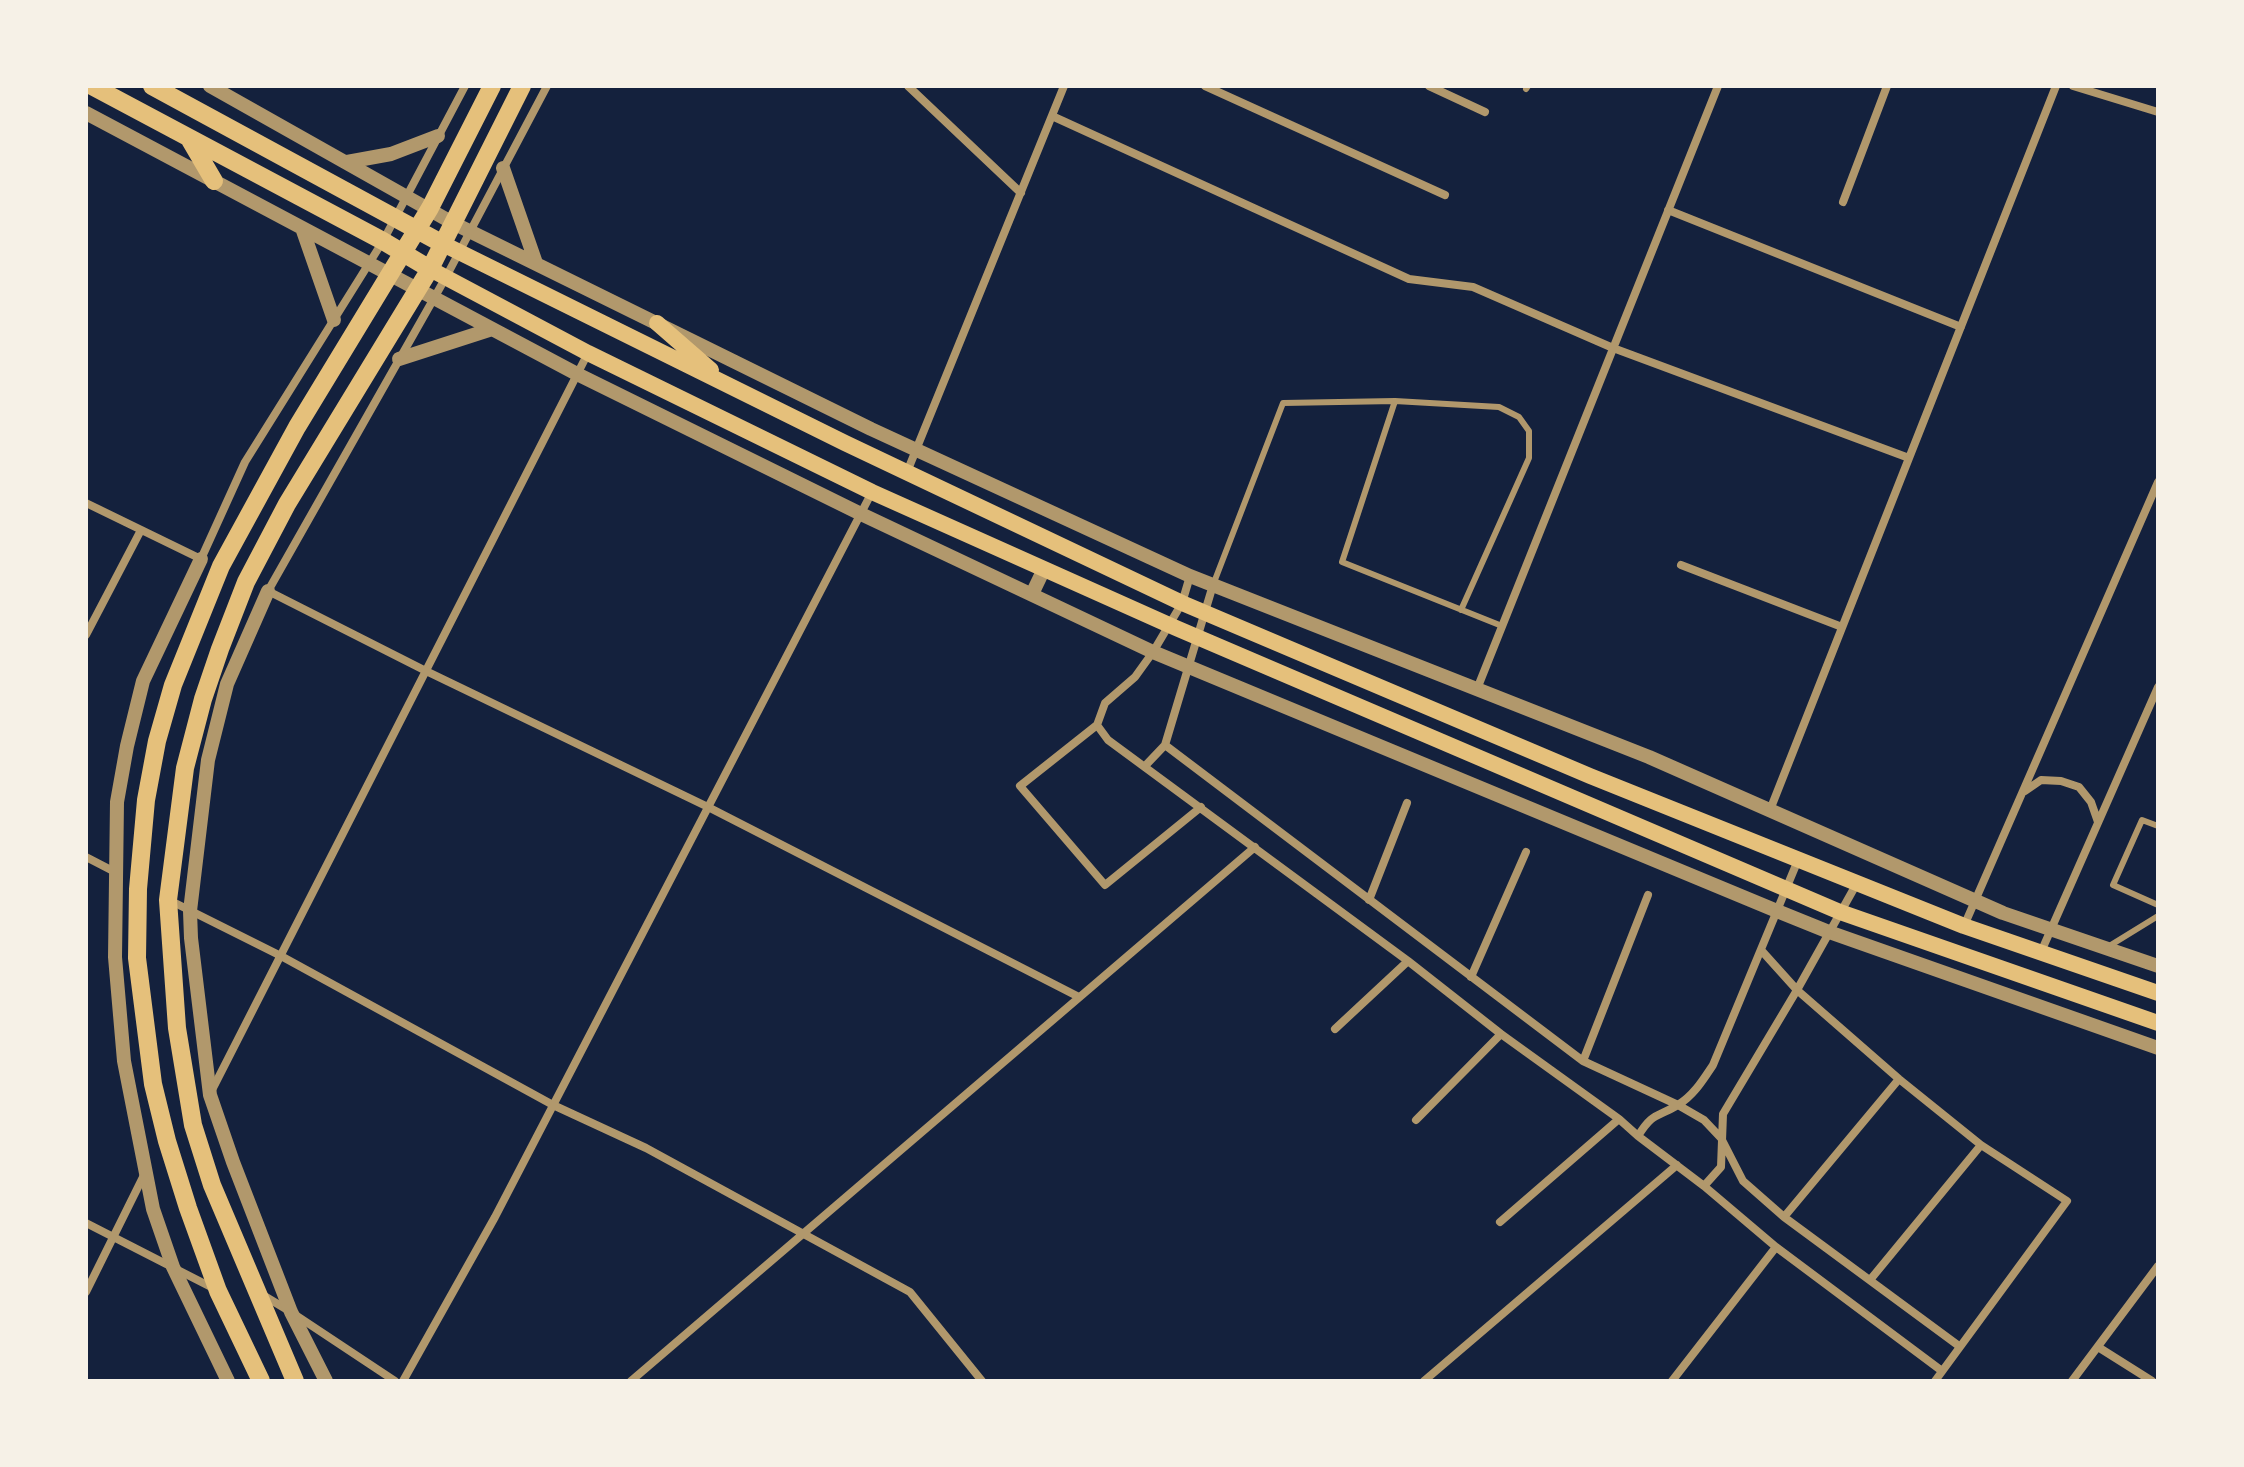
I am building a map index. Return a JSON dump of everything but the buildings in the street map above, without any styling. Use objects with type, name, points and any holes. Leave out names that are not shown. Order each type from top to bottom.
[{"type":"main road","points":[[92,86],[588,353],[872,492],[1169,625],[1840,912],[2158,1023]]},
{"type":"main road","points":[[152,86],[451,248],[1182,603],[1590,776],[1798,860],[1964,926],[2158,993]]},
{"type":"main road","points":[[261,1381],[218,1291],[179,1181],[153,1084],[137,958],[138,889],[146,800],[157,741],[173,685],[221,566],[297,427],[430,208],[492,86]]},
{"type":"main road","points":[[295,1381],[212,1185],[193,1125],[177,1028],[168,900],[185,768],[207,686],[246,582],[287,504],[417,290],[438,273],[522,86]]},
{"type":"main road","points":[[188,137],[214,181]]},
{"type":"main road","points":[[657,323],[731,386]]},
{"type":"street","points":[[210,86],[461,226],[916,450],[1190,576],[1649,757],[1976,901],[2158,966]]},
{"type":"street","points":[[228,1381],[173,1267],[153,1209],[124,1061],[115,957],[115,872],[117,802],[127,746],[143,681],[245,462],[383,241],[465,86]]},
{"type":"street","points":[[461,226],[503,168],[547,86]]},
{"type":"street","points":[[908,86],[1021,193]]},
{"type":"street","points":[[907,472],[1064,86]]},
{"type":"street","points":[[1205,86],[1445,195]]},
{"type":"street","points":[[1429,86],[1485,112]]},
{"type":"street","points":[[1477,689],[1718,86]]},
{"type":"street","points":[[1843,202],[1887,86]]},
{"type":"street","points":[[1770,810],[2056,86]]},
{"type":"street","points":[[2073,86],[2158,112]]},
{"type":"street","points":[[86,113],[577,374],[861,514],[1153,652],[1829,932],[2158,1048]]},
{"type":"street","points":[[1052,116],[1409,279],[1473,287],[1613,348],[1909,458]]},
{"type":"street","points":[[347,162],[391,154],[438,136]]},
{"type":"street","points":[[503,168],[536,263]]},
{"type":"street","points":[[1668,210],[1961,327]]},
{"type":"street","points":[[302,228],[334,320]]},
{"type":"street","points":[[326,1381],[291,1312],[210,1095],[190,911],[208,760],[227,684],[268,591],[434,298],[438,273]]},
{"type":"street","points":[[399,359],[492,329]]},
{"type":"street","points":[[210,1095],[588,353]]},
{"type":"street","points":[[1964,926],[2158,482]]},
{"type":"street","points":[[403,1381],[495,1217],[872,492]]},
{"type":"street","points":[[86,503],[201,559]]},
{"type":"street","points":[[86,635],[141,530]]},
{"type":"street","points":[[1681,565],[1842,627]]},
{"type":"street","points":[[1032,594],[1044,569]]},
{"type":"street","points":[[1190,576],[1182,603],[1153,652],[1135,677],[1105,703],[1097,725],[1020,786],[1105,885],[1201,807]]},
{"type":"street","points":[[1145,766],[1165,745],[1213,585]]},
{"type":"street","points":[[268,591],[708,807],[1079,997]]},
{"type":"street","points":[[2041,952],[2158,687]]},
{"type":"street","points":[[1097,725],[1108,740],[1619,1119],[1776,1247],[1942,1371]]},
{"type":"street","points":[[1165,745],[1583,1061],[1704,1120],[1721,1138],[1743,1181],[1784,1217],[1959,1346]]},
{"type":"street","points":[[2024,791],[2041,780],[2061,781],[2079,787],[2091,802],[2098,822]]},
{"type":"street","points":[[1369,900],[1407,803]]},
{"type":"street","points":[[631,1381],[1255,847]]},
{"type":"street","points":[[1471,977],[1526,852]]},
{"type":"street","points":[[86,857],[115,872]]},
{"type":"street","points":[[1638,1136],[1657,1114],[1678,1105],[1695,1091],[1713,1065],[1798,860]]},
{"type":"street","points":[[1704,1186],[1721,1167],[1723,1114],[1857,883]]},
{"type":"street","points":[[1583,1061],[1648,895]]},
{"type":"street","points":[[168,900],[281,956],[553,1105],[646,1148],[910,1292],[982,1381]]},
{"type":"street","points":[[1761,950],[1797,990],[1899,1079],[1981,1145],[2067,1201],[1935,1381]]},
{"type":"street","points":[[1335,1029],[1408,961]]},
{"type":"street","points":[[1416,1120],[1501,1034]]},
{"type":"street","points":[[1784,1217],[1899,1079]]},
{"type":"street","points":[[1500,1222],[1619,1119]]},
{"type":"street","points":[[1870,1280],[1981,1145]]},
{"type":"street","points":[[1424,1381],[1677,1165]]},
{"type":"street","points":[[86,1292],[146,1172]]},
{"type":"street","points":[[86,1223],[218,1291]]},
{"type":"street","points":[[1672,1381],[1776,1247]]},
{"type":"street","points":[[2072,1381],[2158,1266]]},
{"type":"street","points":[[258,1292],[395,1381]]},
{"type":"street","points":[[2098,1347],[2152,1381]]},
{"type":"lane","points":[[1395,401],[1342,562],[1502,626]]},
{"type":"lane","points":[[1213,585],[1283,403],[1395,401],[1499,407],[1519,417],[1529,431],[1529,458],[1461,610]]},
{"type":"lane","points":[[2158,826],[2142,820],[2113,885],[2158,905]]},
{"type":"lane","points":[[2106,948],[2158,916]]}]
